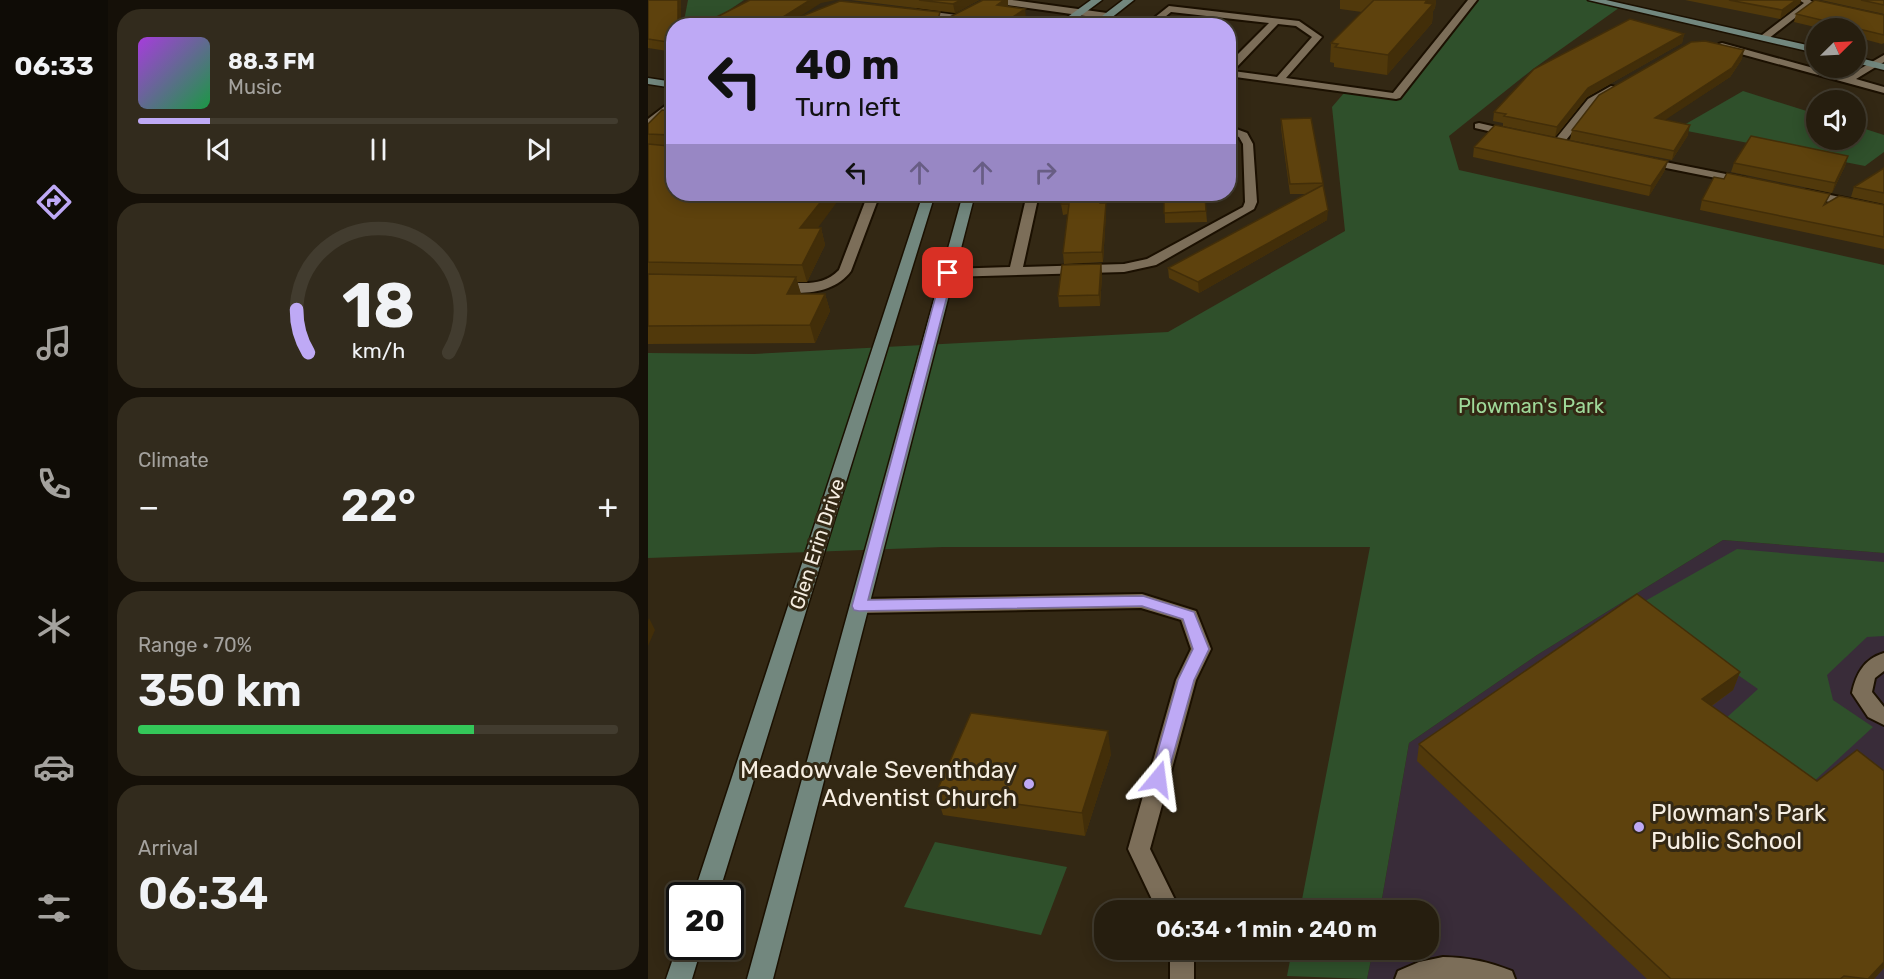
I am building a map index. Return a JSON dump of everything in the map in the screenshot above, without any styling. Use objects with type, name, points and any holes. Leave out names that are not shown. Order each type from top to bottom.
[{"type":"street","points":[[1071,18],[1097,0]]},
{"type":"street","points":[[1104,18],[1129,0]]},
{"type":"street","points":[[1593,0],[1806,47]]},
{"type":"street","points":[[648,81],[666,84]]},
{"type":"street","name":"Glen Erin Drive","points":[[709,882],[927,201]]},
{"type":"street","points":[[760,979],[967,201]]},
{"type":"street","points":[[679,979],[685,960]]},
{"type":"lane","points":[[1236,73],[1396,96],[1473,0]]},
{"type":"lane","points":[[988,1],[1107,16]]},
{"type":"lane","points":[[1765,37],[1806,1],[1820,5]]},
{"type":"lane","points":[[1158,18],[1169,9],[1299,24],[1317,37],[1279,80]]},
{"type":"lane","points":[[903,11],[961,15],[956,18]]},
{"type":"lane","points":[[1214,18],[1218,14]]},
{"type":"lane","points":[[1236,63],[1275,22]]},
{"type":"lane","points":[[1714,45],[1884,90]]},
{"type":"lane","points":[[1849,79],[1879,66],[1884,58]]},
{"type":"lane","points":[[1558,143],[1592,101],[1623,83]]},
{"type":"lane","points":[[648,124],[666,109]]},
{"type":"lane","points":[[1479,126],[1524,136]]},
{"type":"lane","points":[[948,273],[1134,267],[1151,262],[1248,209],[1251,202],[1248,144],[1243,135],[1236,132]]},
{"type":"lane","points":[[1638,159],[1755,183]]},
{"type":"lane","points":[[1789,190],[1884,210]]},
{"type":"lane","points":[[762,287],[819,287],[840,278],[845,271],[871,201]]},
{"type":"lane","points":[[1016,271],[1031,201]]},
{"type":"lane","points":[[859,606],[1143,601],[1189,615],[1201,649],[1186,680],[1139,849],[1164,900]]},
{"type":"lane","points":[[1884,660],[1866,675],[1862,693],[1875,711],[1884,717]]},
{"type":"lane","points":[[1182,960],[1182,979]]},
{"type":"lane","points":[[1407,979],[1431,969],[1448,967],[1466,968],[1503,979]]},
{"type":"shaded area","name":"Plowman's Park Public School","points":[[1723,540],[1884,553],[1884,979],[1367,979],[1371,960],[1439,960],[1439,900],[1382,900],[1409,743],[1537,655]]},
{"type":"green space","points":[[688,0],[744,0],[717,18],[685,18]]},
{"type":"green space","name":"Plowman's Park","points":[[1474,0],[1592,0],[1623,5],[1533,69],[1449,136],[1459,170],[1884,265],[1884,553],[1723,540],[1537,655],[1409,743],[1382,900],[1302,900],[1370,547],[943,547],[648,558],[648,353],[754,354],[1168,332],[1345,231],[1332,107],[1344,93],[1396,96]]},
{"type":"green space","points":[[1743,91],[1806,111],[1806,150],[1866,150],[1866,129],[1884,135],[1884,152],[1865,166],[1677,129]]},
{"type":"green space","points":[[1737,549],[1884,562],[1884,636],[1867,637],[1827,675],[1833,700],[1873,727],[1811,784],[1724,720],[1758,689],[1638,605]]},
{"type":"green space","points":[[935,842],[1067,867],[1041,935],[904,907]]},
{"type":"green space","points":[[1290,960],[1371,960],[1367,979],[1287,976]]},
{"type":"building","points":[[648,0],[678,0],[678,18],[666,18],[666,42],[648,39]]},
{"type":"building","points":[[750,0],[810,0],[784,18],[715,18]]},
{"type":"building","points":[[919,0],[961,0],[953,4]]},
{"type":"building","points":[[983,0],[1004,0],[997,5],[1025,9],[1011,18],[948,18]]},
{"type":"building","points":[[1374,0],[1427,0],[1425,3],[1433,4],[1388,55],[1335,47],[1338,44],[1331,43]]},
{"type":"building","points":[[1729,0],[1796,0],[1782,10]]},
{"type":"building","points":[[1815,0],[1884,15],[1884,35],[1866,31],[1866,18],[1813,18],[1796,14]]},
{"type":"building","points":[[1861,0],[1884,0],[1884,5]]},
{"type":"building","points":[[840,1],[940,12],[939,16],[944,18],[795,18]]},
{"type":"building","points":[[1630,19],[1684,34],[1588,88],[1557,127],[1494,112],[1534,69]]},
{"type":"building","points":[[1705,41],[1744,50],[1732,68],[1655,118],[1690,125],[1674,151],[1572,130],[1599,95],[1691,42]]},
{"type":"building","points":[[662,110],[666,110],[666,135],[648,134],[648,124]]},
{"type":"building","points":[[1311,118],[1323,183],[1290,184],[1281,119]]},
{"type":"building","points":[[1495,125],[1668,161],[1651,186],[1474,147]]},
{"type":"building","points":[[1751,136],[1806,147],[1806,150],[1819,150],[1848,156],[1835,183],[1734,163]]},
{"type":"building","points":[[648,144],[666,146],[666,201],[821,201],[800,228],[821,228],[802,265],[648,262]]},
{"type":"building","points":[[1884,168],[1884,193],[1854,187]]},
{"type":"building","points":[[1727,173],[1830,194],[1824,205],[1839,196],[1884,205],[1884,237],[1702,200],[1714,177],[1724,179]]},
{"type":"building","points":[[1323,185],[1328,210],[1198,282],[1168,268]]},
{"type":"building","points":[[1062,201],[1106,203],[1102,252],[1063,253],[1069,204],[1061,204]]},
{"type":"building","points":[[1164,201],[1205,201],[1206,211],[1164,213]]},
{"type":"building","points":[[1101,264],[1099,295],[1058,296],[1062,265]]},
{"type":"building","points":[[648,274],[796,277],[787,294],[825,294],[810,325],[648,326]]},
{"type":"building","points":[[1637,594],[1740,672],[1702,699],[1817,781],[1857,750],[1884,771],[1884,962],[1868,979],[1844,976],[1840,979],[1671,979],[1419,744]]},
{"type":"building","name":"Meadowvale Seventhday Adventist Church","points":[[971,713],[1108,731],[1082,813],[936,793]]},
{"type":"place","name":"Meadowvale Seventhday Adventist Church","points":[[1029,784]]},
{"type":"place","name":"Plowman's Park Public School","points":[[1639,827]]},
{"type":"route","points":[[948,273],[859,606],[1143,601],[1189,615],[1201,649],[1186,680],[1158,779]]}]
